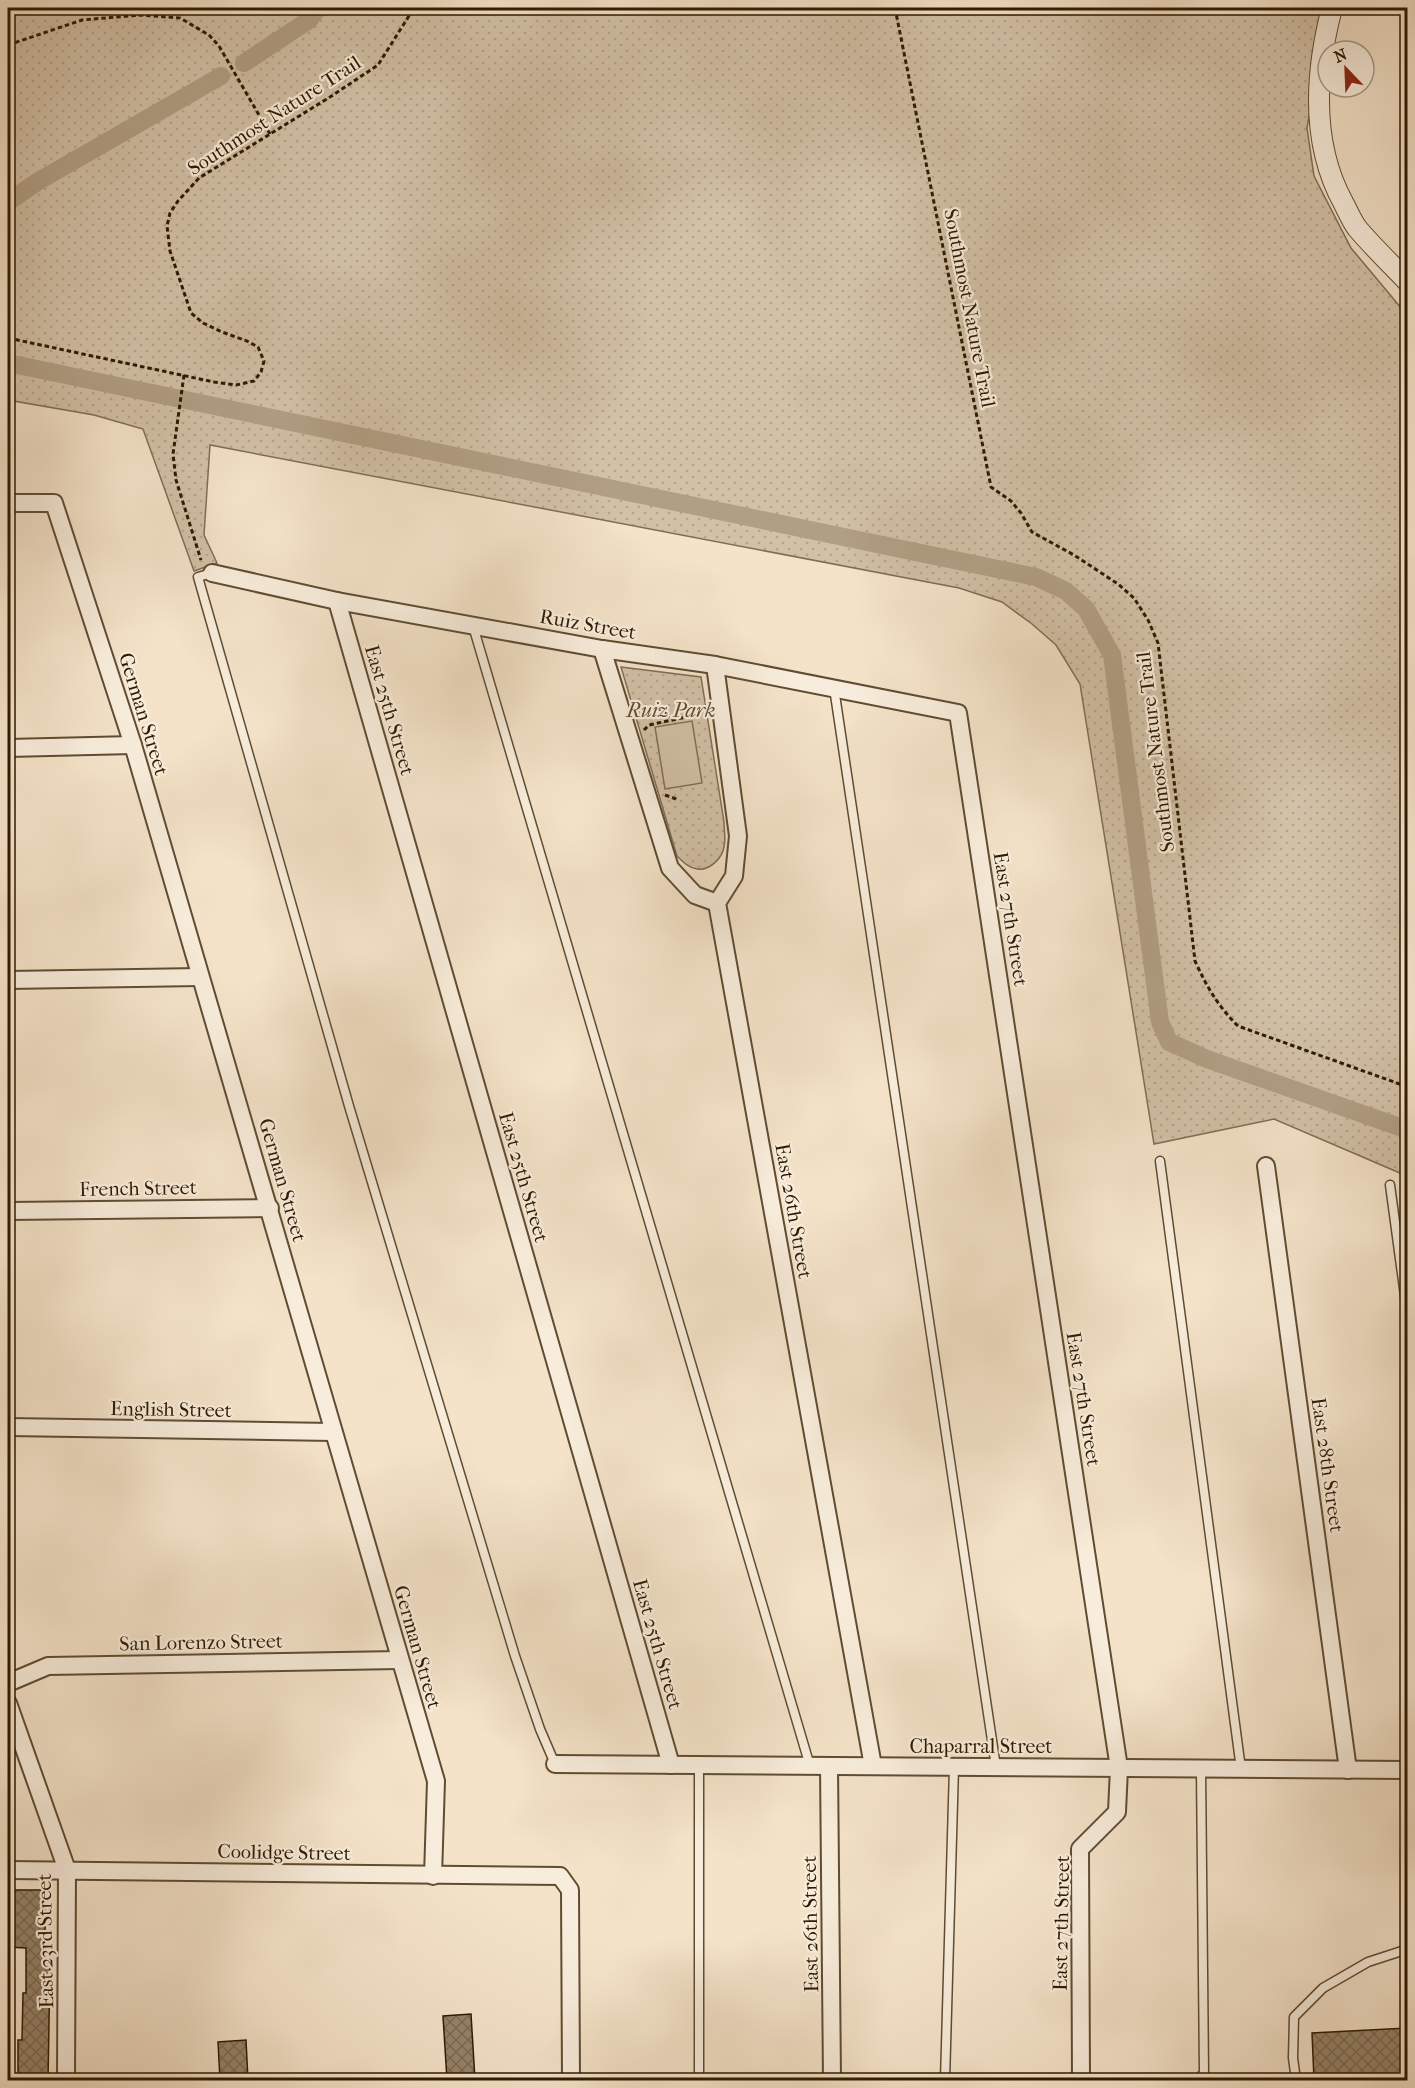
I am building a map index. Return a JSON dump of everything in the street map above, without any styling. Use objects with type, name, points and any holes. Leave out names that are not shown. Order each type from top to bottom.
[{"type":"street","points":[[1332,8],[1324,38],[1317,105],[1323,148],[1334,186],[1356,226],[1407,282]]},
{"type":"street","name":"German Street","points":[[8,503],[54,503],[133,745],[436,1781],[433,1876]]},
{"type":"street","name":"Ruiz Street","points":[[212,573],[337,601],[602,649],[715,665],[958,712]]},
{"type":"street","name":"East 25th Street","points":[[337,601],[671,1765]]},
{"type":"street","points":[[602,649],[670,868],[695,895],[717,903],[734,876],[738,836],[715,665]]},
{"type":"street","name":"East 27th Street","points":[[958,712],[1119,1768],[1117,1812],[1080,1849],[1081,2080]]},
{"type":"street","points":[[8,748],[133,745]]},
{"type":"street","name":"East 26th Street","points":[[717,903],[873,1766]]},
{"type":"street","points":[[8,980],[200,977]]},
{"type":"street","name":"East 28th Street","points":[[1266,1166],[1348,1770]]},
{"type":"street","name":"French Street","points":[[8,1211],[270,1208]]},
{"type":"street","name":"English Street","points":[[8,1427],[333,1432]]},
{"type":"street","name":"San Lorenzo Street","points":[[8,1683],[48,1666],[399,1660]]},
{"type":"street","name":"East 23rd Street","points":[[8,1704],[68,1870],[66,2080]]},
{"type":"street","name":"Chaparral Street","points":[[555,1764],[1407,1770]]},
{"type":"street","name":"East 26th Street","points":[[829,1766],[832,2080]]},
{"type":"street","name":"Coolidge Street","points":[[8,1870],[560,1876],[570,1890],[571,2080]]},
{"type":"lane","points":[[212,573],[198,577],[349,1106],[515,1656],[540,1729],[555,1764]]},
{"type":"lane","points":[[473,626],[810,1766]]},
{"type":"lane","points":[[834,688],[996,1767]]},
{"type":"lane","points":[[1160,1161],[1241,1769]]},
{"type":"lane","points":[[1390,1185],[1407,1318]]},
{"type":"lane","points":[[699,1765],[699,2080]]},
{"type":"lane","points":[[945,2080],[954,1767]]},
{"type":"lane","points":[[1197,2080],[1204,2073],[1201,1769]]},
{"type":"lane","points":[[1296,2080],[1293,2058],[1294,2017],[1323,1988],[1368,1962],[1407,1949]]},
{"type":"path","name":"Southmost Nature Trail","points":[[8,338],[236,385],[254,381],[261,372],[264,361],[258,347],[203,323],[191,313],[170,251],[167,226],[170,213],[199,178],[378,64],[414,8]]},
{"type":"path","name":"Southmost Nature Trail","points":[[895,8],[991,487],[1016,507],[1032,532],[1074,555],[1118,584],[1134,598],[1148,620],[1158,643],[1195,961],[1199,970],[1221,1009],[1238,1026],[1407,1087]]},
{"type":"path","points":[[8,45],[82,20],[141,15],[180,18],[209,35],[219,46],[270,134]]},
{"type":"path","points":[[184,375],[173,454],[176,480],[201,562],[212,573]]},
{"type":"path","points":[[630,740],[649,725],[691,716]]},
{"type":"green space","points":[[8,8],[1328,8],[1323,39],[1316,39],[1316,77],[1307,128],[1314,176],[1351,248],[1407,315],[1407,1176],[1274,1119],[1154,1144],[1080,684],[1056,645],[1002,602],[959,588],[210,445],[204,535],[217,563],[194,571],[143,429],[94,415],[8,400]]},
{"type":"green space","name":"Ruiz Park","points":[[621,667],[701,677],[725,838],[721,855],[711,866],[697,869],[677,856]]},
{"type":"green space","points":[[692,721],[702,783],[665,789],[655,727]]},
{"type":"building","points":[[8,1890],[45,1890],[45,1965],[50,1965],[48,2080],[18,2080],[18,2040],[22,2040],[23,1993],[26,1993],[26,1948],[8,1947]]},
{"type":"building","points":[[471,2014],[475,2080],[447,2080],[443,2016]]},
{"type":"building","points":[[1407,2028],[1407,2080],[1314,2080],[1312,2033]]},
{"type":"building","points":[[246,2040],[248,2080],[220,2080],[218,2042]]},
{"type":"waterway","points":[[244,63],[309,20],[318,8]]},
{"type":"waterway","points":[[8,202],[37,182],[221,76]]},
{"type":"waterway","points":[[8,363],[1036,577],[1066,591],[1086,609],[1112,655],[1160,1022],[1169,1042],[1207,1059],[1408,1130]]}]
